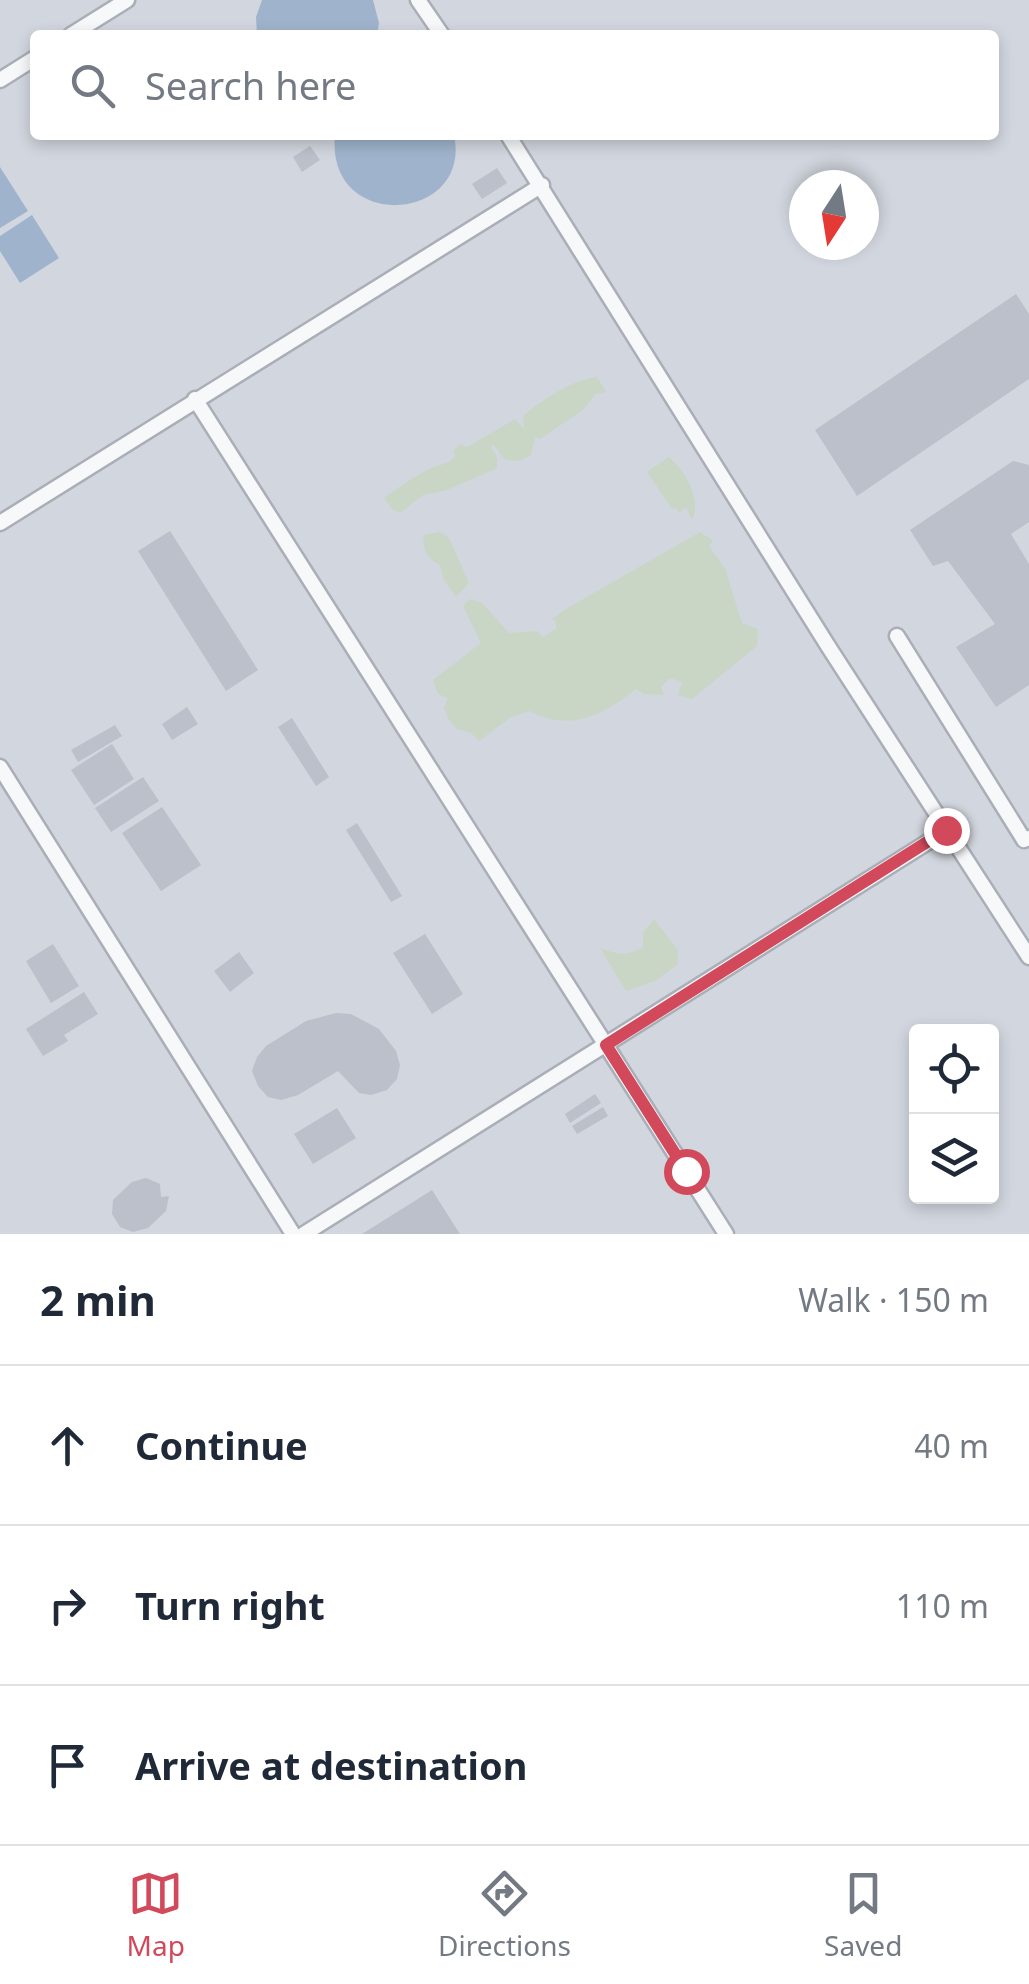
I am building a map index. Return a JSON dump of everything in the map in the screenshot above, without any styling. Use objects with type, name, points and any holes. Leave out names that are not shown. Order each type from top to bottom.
[{"type":"lane","points":[[79,30],[126,0]]},
{"type":"lane","points":[[418,0],[439,30]]},
{"type":"lane","points":[[0,80],[30,61]]},
{"type":"lane","points":[[511,140],[828,646],[1029,957]]},
{"type":"lane","points":[[0,523],[542,185]]},
{"type":"lane","points":[[195,399],[726,1234]]},
{"type":"lane","points":[[897,636],[1024,840],[1029,838]]},
{"type":"lane","points":[[0,767],[293,1234]]},
{"type":"lane","points":[[304,1234],[946,830]]},
{"type":"shaded area","points":[[0,0],[1029,0],[1029,1234],[0,1234]]},
{"type":"green space","points":[[597,377],[606,392],[596,394],[583,410],[540,439],[535,437],[531,455],[520,461],[505,460],[494,445],[491,447],[497,457],[497,468],[493,470],[447,490],[423,495],[400,513],[384,498],[423,472],[450,461],[460,444],[467,447],[515,419],[524,429],[523,416],[539,404],[568,386]]},
{"type":"green space","points":[[669,457],[691,486],[695,503],[692,520],[686,507],[679,513],[672,509],[647,472]]},
{"type":"green space","points":[[440,532],[449,538],[469,583],[456,597],[444,580],[440,565],[429,557],[424,545],[423,535]]},
{"type":"green space","points":[[700,532],[713,541],[709,546],[725,568],[742,623],[758,629],[757,646],[692,699],[678,695],[682,682],[670,678],[661,687],[664,695],[644,694],[636,689],[599,713],[573,720],[530,711],[511,717],[479,741],[449,720],[444,708],[448,698],[438,694],[433,680],[481,643],[463,606],[470,599],[482,603],[509,633],[537,631],[543,637],[556,629],[552,619],[566,609]]},
{"type":"green space","points":[[654,919],[678,950],[678,964],[655,981],[626,991],[600,948],[622,954],[643,947],[643,933]]},
{"type":"water","points":[[262,0],[373,0],[379,23],[378,30],[257,30]]},
{"type":"water","points":[[335,140],[454,140],[454,164],[442,186],[422,200],[398,205],[373,202],[352,189],[338,167]]},
{"type":"water","points":[[0,167],[28,211],[0,228]]},
{"type":"water","points":[[32,215],[59,258],[20,283],[0,251],[0,236]]},
{"type":"building","points":[[310,146],[320,160],[302,172],[293,157]]},
{"type":"building","points":[[497,168],[507,183],[482,199],[472,184]]},
{"type":"building","points":[[1016,294],[1029,314],[1029,379],[857,496],[815,430]]},
{"type":"building","points":[[1013,461],[1029,465],[1029,522],[1011,534],[1029,564],[1029,685],[996,707],[956,647],[995,624],[948,561],[933,566],[910,530]]},
{"type":"building","points":[[170,531],[258,670],[226,691],[138,551]]},
{"type":"building","points":[[187,707],[198,724],[172,740],[162,724]]},
{"type":"building","points":[[292,718],[329,777],[316,786],[278,727]]},
{"type":"building","points":[[115,725],[122,736],[78,762],[71,750]]},
{"type":"building","points":[[112,744],[134,779],[94,805],[71,770]]},
{"type":"building","points":[[143,777],[159,801],[111,832],[95,808]]},
{"type":"building","points":[[162,807],[201,865],[161,891],[122,833]]},
{"type":"building","points":[[357,823],[402,896],[391,902],[346,830]]},
{"type":"building","points":[[425,934],[463,994],[432,1014],[393,953]]},
{"type":"building","points":[[53,944],[79,986],[51,1003],[26,961]]},
{"type":"building","points":[[239,952],[254,973],[230,992],[214,971]]},
{"type":"building","points":[[84,992],[98,1014],[64,1035],[68,1041],[43,1056],[26,1029]]},
{"type":"building","points":[[336,1013],[351,1014],[379,1029],[396,1051],[400,1065],[397,1079],[387,1090],[371,1095],[359,1093],[338,1071],[298,1095],[281,1100],[268,1097],[252,1071],[257,1057],[266,1046],[306,1021]]},
{"type":"building","points":[[595,1094],[601,1103],[570,1123],[565,1114]]},
{"type":"building","points":[[603,1107],[608,1116],[577,1134],[572,1126]]},
{"type":"building","points":[[337,1108],[356,1138],[313,1164],[294,1134]]},
{"type":"building","points":[[146,1178],[160,1184],[161,1197],[169,1196],[166,1211],[148,1228],[133,1232],[120,1227],[112,1214],[113,1200],[132,1182]]},
{"type":"building","points":[[432,1190],[460,1234],[362,1234]]},
{"type":"route","points":[[686,1171],[606,1045],[946,830]]}]
